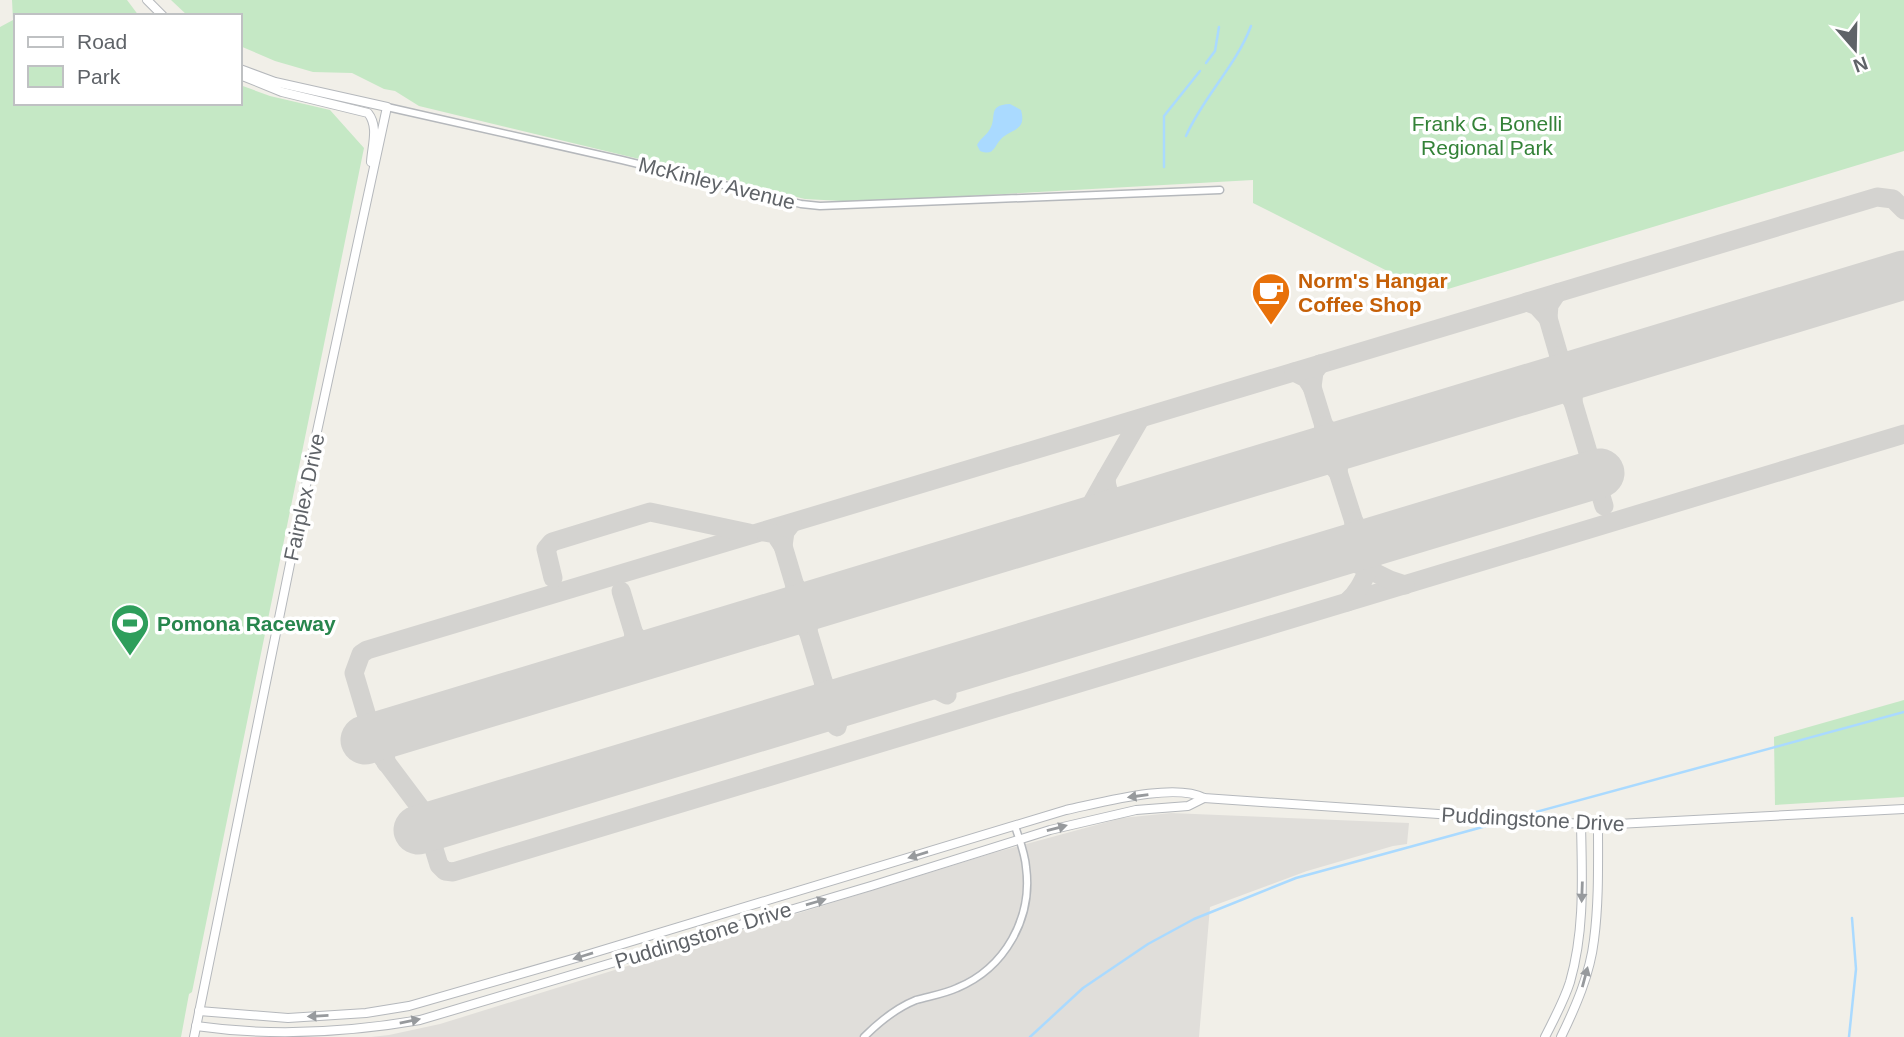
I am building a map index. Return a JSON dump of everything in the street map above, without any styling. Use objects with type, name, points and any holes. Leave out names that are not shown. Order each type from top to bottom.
[{"type":"street","points":[[147,0],[161,14]]},
{"type":"street","points":[[242,70],[275,82],[387,107]]},
{"type":"street","points":[[242,76],[282,92],[368,113],[375,131],[370,186]]},
{"type":"street","name":"Fairplex Drive","points":[[194,1037],[316,436],[387,107]]},
{"type":"street","name":"McKinley Avenue","points":[[387,107],[801,204],[1220,190]]},
{"type":"street","name":"Puddingstone Drive","points":[[199,1011],[288,1018],[366,1013],[409,1006],[583,957],[1066,810],[1134,796],[1194,793],[1204,798],[1598,825],[1904,809]]},
{"type":"street","name":"Puddingstone Drive","points":[[196,1026],[326,1033],[365,1030],[420,1020],[871,886],[1019,839],[1108,815],[1188,806],[1204,798]]},
{"type":"street","points":[[1547,1036],[1569,984],[1578,943],[1582,878],[1581,824]]},
{"type":"street","points":[[1561,1037],[1579,999],[1594,942],[1598,894],[1598,825]]},
{"type":"street","points":[[864,1037],[895,1011],[914,1001],[958,988],[977,978],[1001,956],[1013,939],[1025,908],[1026,867],[1015,826]]},
{"type":"shaded area","points":[[1171,813],[1409,823],[1407,844],[1307,871],[1210,907],[1199,1037],[371,1037],[440,1024],[993,853],[1122,818]]},
{"type":"green space","name":"Pomona Raceway","points":[[12,0],[127,0],[138,14],[14,14],[14,105],[242,105],[242,86],[270,96],[330,110],[364,148],[181,1037],[0,1037],[0,27],[13,20]]},
{"type":"green space","name":"Frank G. Bonelli Regional Park","points":[[171,0],[1904,0],[1904,151],[1448,289],[1423,289],[1253,203],[1253,180],[860,202],[805,199],[419,106],[395,91],[384,89],[352,73],[313,72],[275,61],[242,47],[242,14],[186,14]]},
{"type":"green space","points":[[1904,700],[1904,797],[1775,805],[1774,737]]},
{"type":"water","points":[[1010,104],[1021,110],[1020,126],[1005,135],[991,152],[980,151],[977,145],[991,127],[995,110]]},
{"type":"waterway","points":[[1186,136],[1201,108],[1237,55],[1251,26]]},
{"type":"waterway","points":[[1206,63],[1215,51],[1219,27]]},
{"type":"waterway","points":[[1164,167],[1164,116],[1200,71]]},
{"type":"waterway","points":[[1521,816],[1904,712]]},
{"type":"waterway","points":[[1030,1037],[1083,988],[1148,944],[1194,919],[1296,878],[1501,822]]},
{"type":"waterway","points":[[1849,1037],[1856,969],[1852,918]]},
{"type":"taxiway","points":[[1904,210],[1893,199],[1877,197],[367,650],[361,654],[354,673],[377,750],[422,810],[439,865],[445,871],[453,872],[1904,434]]},
{"type":"taxiway","points":[[1527,302],[1537,306],[1548,318],[1549,305],[1557,293]]},
{"type":"taxiway","points":[[1548,318],[1559,356]]},
{"type":"taxiway","points":[[1559,356],[1571,368],[1586,372],[1574,386],[1573,402],[1561,389],[1543,384],[1555,371],[1559,356]]},
{"type":"taxiway","points":[[1294,372],[1306,378],[1312,387],[1314,372],[1320,364]]},
{"type":"taxiway","points":[[1312,387],[1324,426]]},
{"type":"taxiway","points":[[1573,402],[1604,506]]},
{"type":"taxiway","points":[[1106,478],[1140,419]]},
{"type":"taxiway","points":[[1307,456],[1321,442],[1324,426],[1340,440],[1358,440]]},
{"type":"taxiway","points":[[1307,456],[1325,458],[1338,472],[1344,453],[1358,440]]},
{"type":"taxiway","points":[[1338,472],[1354,522]]},
{"type":"taxiway","points":[[1064,530],[1084,517],[1106,478],[1108,491],[1114,500],[1137,508]]},
{"type":"taxiway","points":[[553,578],[546,549],[552,542],[650,512],[749,533]]},
{"type":"taxiway","points":[[1326,556],[1349,540],[1354,522],[1368,535],[1387,537]]},
{"type":"taxiway","points":[[764,532],[775,534],[783,546],[785,532],[792,523]]},
{"type":"taxiway","points":[[1347,602],[1360,587],[1378,551],[1392,536]]},
{"type":"taxiway","points":[[783,546],[795,586]]},
{"type":"taxiway","points":[[1330,554],[1339,555],[1405,585]]},
{"type":"taxiway","points":[[782,615],[794,597],[795,586],[807,598],[824,602]]},
{"type":"taxiway","points":[[621,591],[634,634]]},
{"type":"taxiway","points":[[786,614],[800,621],[808,631],[809,619],[820,603]]},
{"type":"taxiway","points":[[808,631],[824,684]]},
{"type":"taxiway","points":[[624,662],[631,652],[634,634],[648,648],[662,650]]},
{"type":"taxiway","points":[[903,684],[927,685],[947,695],[942,688],[943,678],[952,669]]},
{"type":"taxiway","points":[[809,712],[819,702],[824,684],[836,696],[853,699]]},
{"type":"taxiway","points":[[809,712],[828,717],[837,727],[841,710],[853,699]]},
{"type":"taxiway","points":[[386,763],[385,750],[392,732]]},
{"type":"runway","points":[[365,740],[1904,275]]},
{"type":"runway","points":[[418,830],[1600,473]]},
{"type":"place","name":"Norm's Hangar Coffee Shop","points":[[1271,326]]},
{"type":"place","name":"Pomona Raceway","points":[[130,657]]}]
